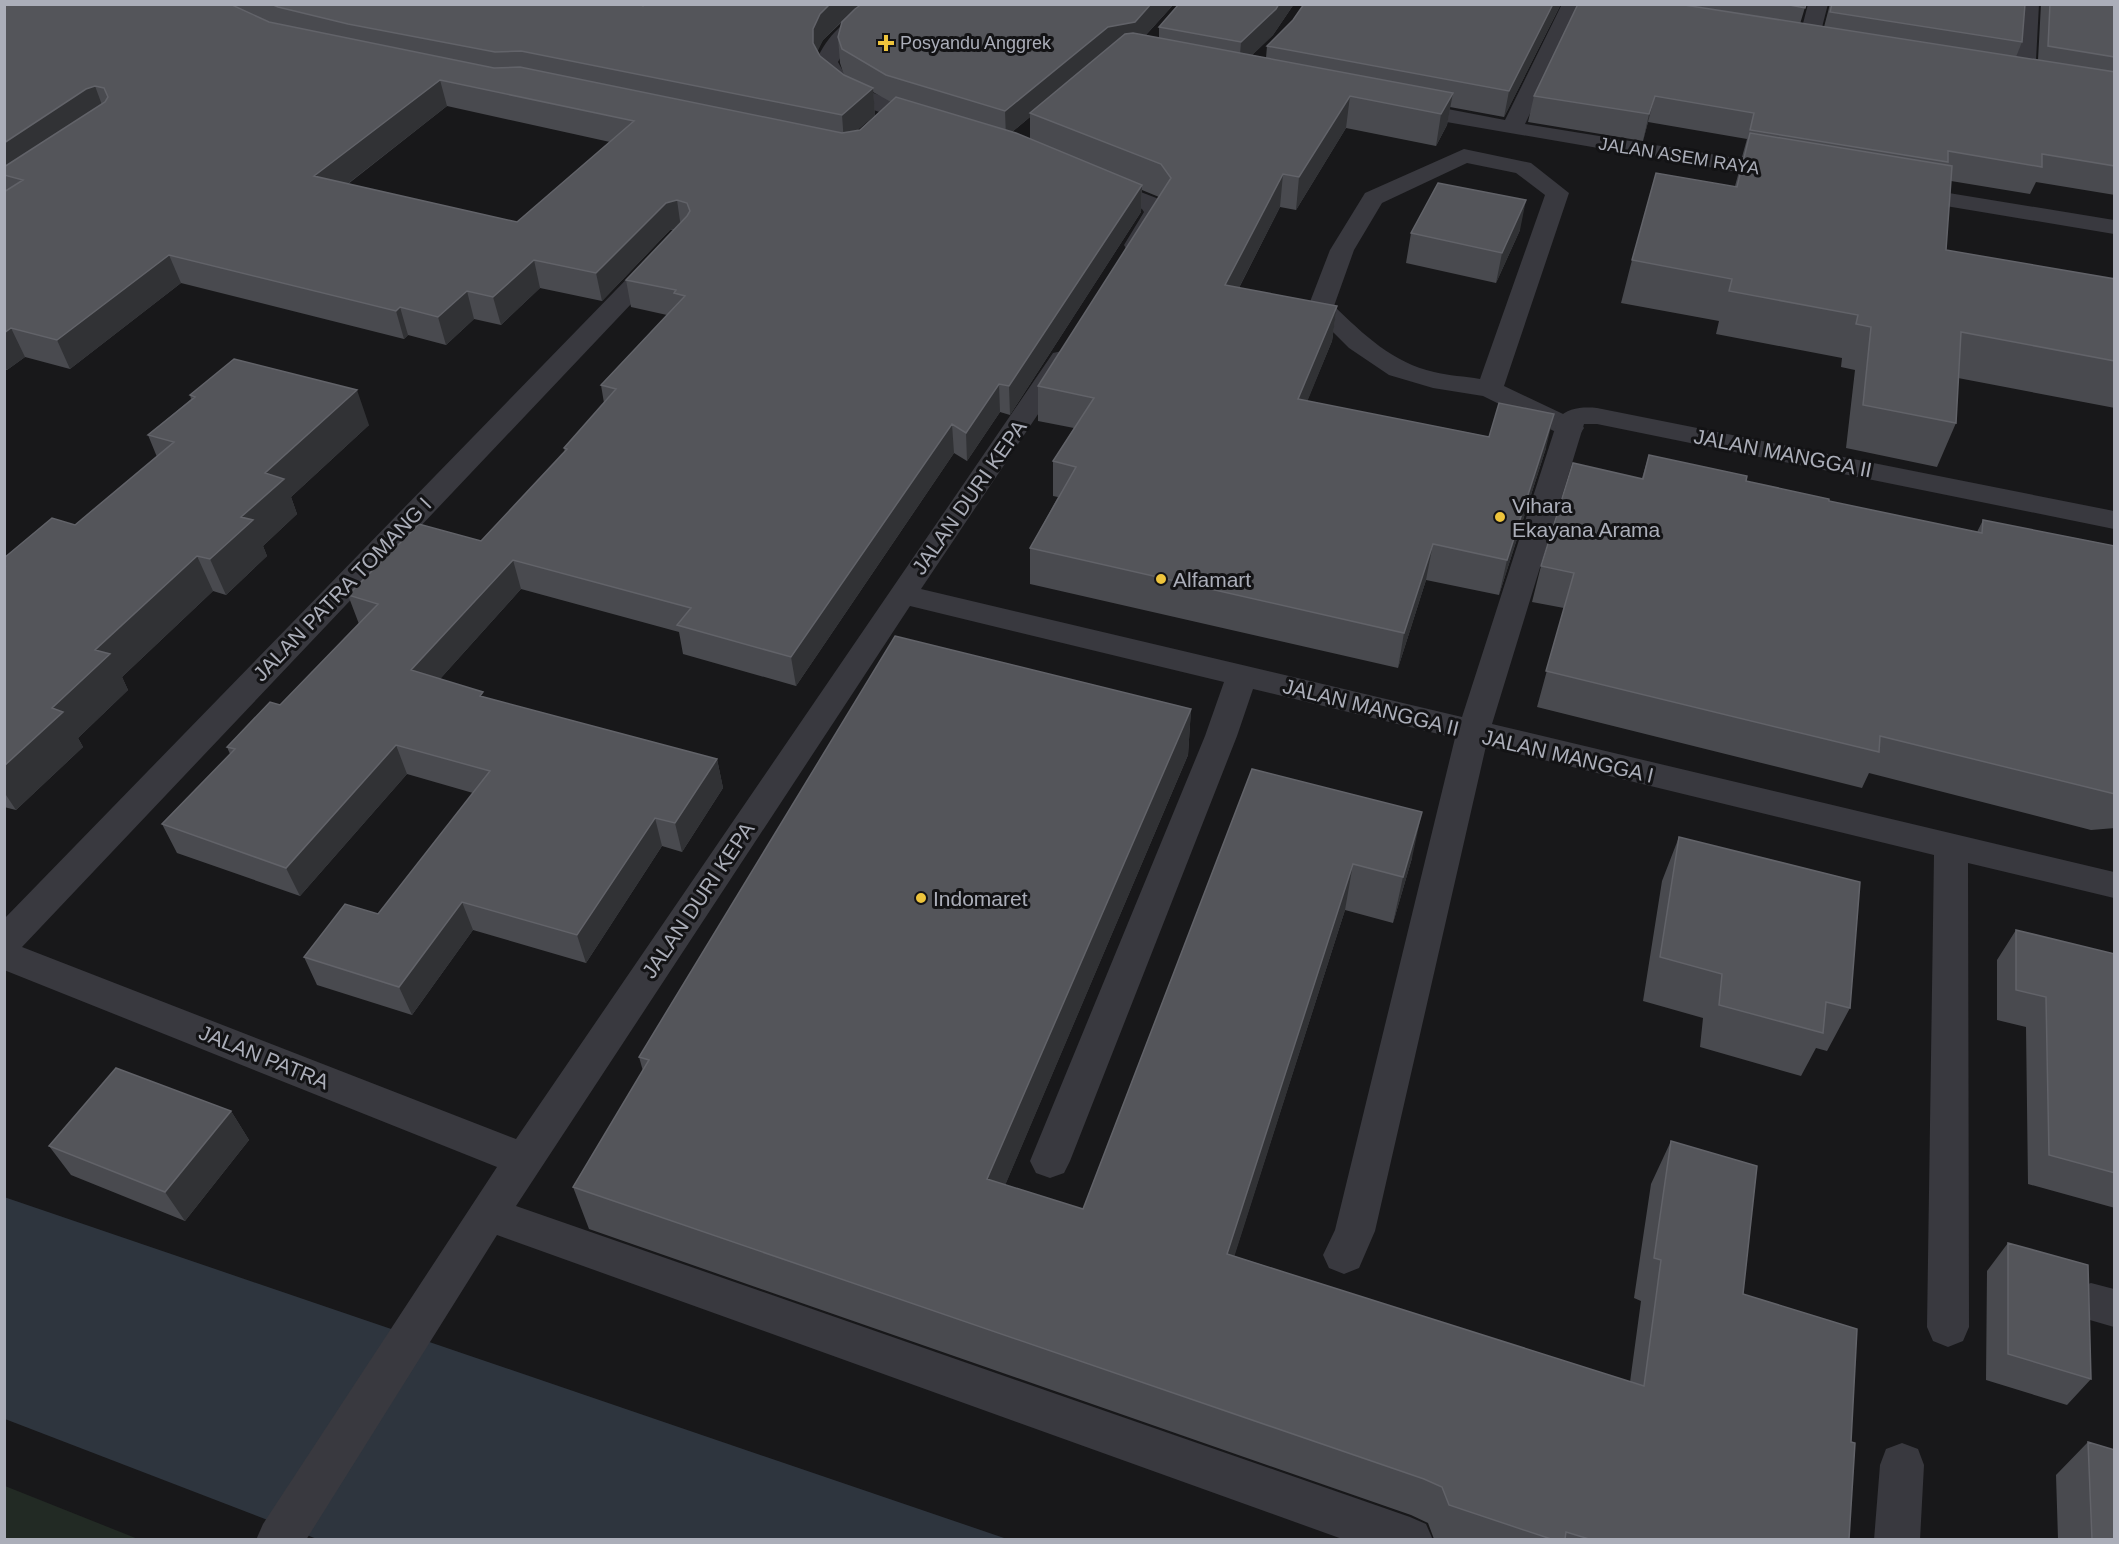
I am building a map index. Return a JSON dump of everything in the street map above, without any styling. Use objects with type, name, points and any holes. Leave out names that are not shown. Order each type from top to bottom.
[{"type":"street","points":[[887,4],[857,22],[838,38],[827,62],[833,80],[887,119],[947,128]]},
{"type":"street","points":[[1808,43],[1818,4]]},
{"type":"street","points":[[2024,79],[2029,4]]},
{"type":"street","points":[[1512,128],[1571,5],[1642,17]]},
{"type":"street","points":[[1784,39],[1831,47]]},
{"type":"street","points":[[2002,75],[2047,82]]},
{"type":"street","name":"JALAN ASEM RAYA","points":[[1384,104],[1512,128],[1807,177]]},
{"type":"street","points":[[1490,389],[1557,193],[1523,168],[1464,156],[1373,198],[1342,250],[1321,306],[1366,351],[1393,369],[1432,380],[1490,389],[1543,418],[1570,428]]},
{"type":"street","points":[[1075,174],[1151,204],[1156,212],[1120,270]]},
{"type":"street","points":[[1890,190],[2115,226]]},
{"type":"street","name":"JALAN PATRA TOMANG I","points":[[4,943],[34,909],[681,237]]},
{"type":"street","name":"JALAN DURI KEPA","points":[[279,1539],[488,1214],[902,594],[1076,339]]},
{"type":"street","name":"JALAN MANGGA II","points":[[902,594],[1473,732],[1572,419],[1584,415],[2115,520]]},
{"type":"street","points":[[1050,1161],[1216,747],[1242,675]]},
{"type":"street","name":"JALAN MANGGA I","points":[[1344,1255],[1355,1231],[1473,732],[2115,885]]},
{"type":"street","points":[[1948,1327],[1951,846]]},
{"type":"street","name":"JALAN PATRA","points":[[4,955],[524,1160]]},
{"type":"street","points":[[488,1214],[1410,1539]]},
{"type":"street","points":[[1897,1539],[1902,1465]]},
{"type":"shaded area","points":[[4,1197],[1007,1539],[317,1539],[5,1419]]},
{"type":"shaded area","points":[[5,1486],[138,1539],[5,1539]]},
{"type":"building","points":[[4,4],[230,4],[269,22],[494,68],[520,67],[842,133],[860,130],[896,97],[1016,133],[1142,185],[1009,386],[999,384],[966,433],[952,424],[791,657],[677,625],[691,608],[513,560],[411,670],[483,692],[480,696],[717,759],[675,823],[655,818],[577,935],[462,902],[399,987],[304,957],[345,904],[378,914],[490,771],[396,745],[286,868],[162,824],[235,749],[227,747],[270,702],[280,705],[378,604],[348,595],[419,524],[481,541],[567,449],[564,448],[616,389],[601,385],[685,296],[674,293],[676,290],[626,280],[687,216],[690,211],[687,203],[677,200],[666,203],[596,273],[534,260],[493,297],[467,291],[438,317],[400,307],[396,311],[169,255],[57,340],[11,328],[4,333],[4,192],[23,180],[4,175],[4,167],[105,102],[108,97],[104,88],[95,86],[86,89],[4,143]],"holes":[[[440,80],[634,121],[517,222],[314,176]]]},
{"type":"building","points":[[271,4],[639,4],[643,6],[647,4],[830,4],[820,14],[813,29],[813,43],[820,56],[844,75],[873,88],[842,115],[521,51],[495,52],[348,24]]},
{"type":"building","points":[[862,4],[1151,4],[1135,22],[1108,27],[1005,111],[886,75],[842,49],[838,37],[842,22]]},
{"type":"building","points":[[1179,4],[1279,4],[1241,42],[1159,27]]},
{"type":"building","points":[[1304,4],[1553,4],[1509,91],[1267,46],[1293,20]]},
{"type":"building","points":[[1578,4],[1678,4],[2115,72],[2115,166],[2042,154],[2042,167],[1948,151],[1948,162],[1750,130],[1754,113],[1655,96],[1649,114],[1534,96]]},
{"type":"building","points":[[1784,4],[1806,4],[1805,8]]},
{"type":"building","points":[[1832,4],[2025,4],[2022,42],[1830,12]]},
{"type":"building","points":[[2050,4],[2115,4],[2115,57],[2048,46]]},
{"type":"building","points":[[1133,33],[1453,93],[1441,114],[1350,96],[1299,177],[1283,174],[1225,285],[1337,306],[1298,399],[1489,437],[1499,403],[1554,414],[1507,560],[1433,544],[1404,633],[1030,548],[1076,467],[1053,461],[1094,398],[1038,386],[1171,178],[1161,164],[1030,113],[1125,34]]},
{"type":"building","points":[[1750,133],[1952,166],[1946,250],[2115,279],[2115,361],[1961,332],[1956,423],[1863,405],[1871,327],[1856,324],[1858,315],[1729,291],[1732,279],[1632,260],[1656,173],[1737,187]]},
{"type":"building","points":[[1438,183],[1526,200],[1502,253],[1411,233]]},
{"type":"building","points":[[234,359],[357,390],[265,473],[284,479],[241,517],[253,520],[210,559],[197,556],[95,650],[110,654],[52,708],[63,712],[4,766],[4,567],[6,566],[4,566],[4,558],[52,518],[75,525],[174,442],[148,435],[195,397],[190,395]]},
{"type":"building","points":[[1649,455],[1747,476],[1746,481],[1829,499],[1829,501],[1982,533],[1983,520],[2115,546],[2115,794],[1880,736],[1879,752],[1546,671],[1574,573],[1541,566],[1573,463],[1643,479]]},
{"type":"building","points":[[895,636],[1191,709],[987,1179],[1083,1209],[1252,769],[1422,812],[1403,877],[1353,864],[1227,1254],[1644,1386],[1661,1260],[1654,1258],[1671,1141],[1757,1166],[1743,1294],[1857,1329],[1851,1442],[1855,1443],[1849,1539],[1589,1539],[1566,1532],[1565,1539],[1551,1539],[1449,1505],[1442,1487],[1424,1479],[573,1187],[649,1060],[639,1057]]},
{"type":"building","points":[[1679,837],[1860,882],[1850,1008],[1826,1002],[1823,1033],[1719,1005],[1722,974],[1660,957]]},
{"type":"building","points":[[2016,930],[2115,954],[2115,1173],[2049,1155],[2046,997],[2016,990]]},
{"type":"building","points":[[116,1068],[231,1111],[165,1192],[49,1146]]},
{"type":"building","points":[[2008,1243],[2088,1265],[2091,1379],[2008,1354]]},
{"type":"building","points":[[2088,1442],[2115,1450],[2115,1539],[2092,1539]]},
{"type":"place","name":"Posyandu Anggrek","points":[[886,43]]},
{"type":"place","name":"Vihara Ekayana Arama","points":[[1500,517]]},
{"type":"place","name":"Alfamart","points":[[1161,579]]},
{"type":"place","name":"Indomaret","points":[[921,898]]}]
